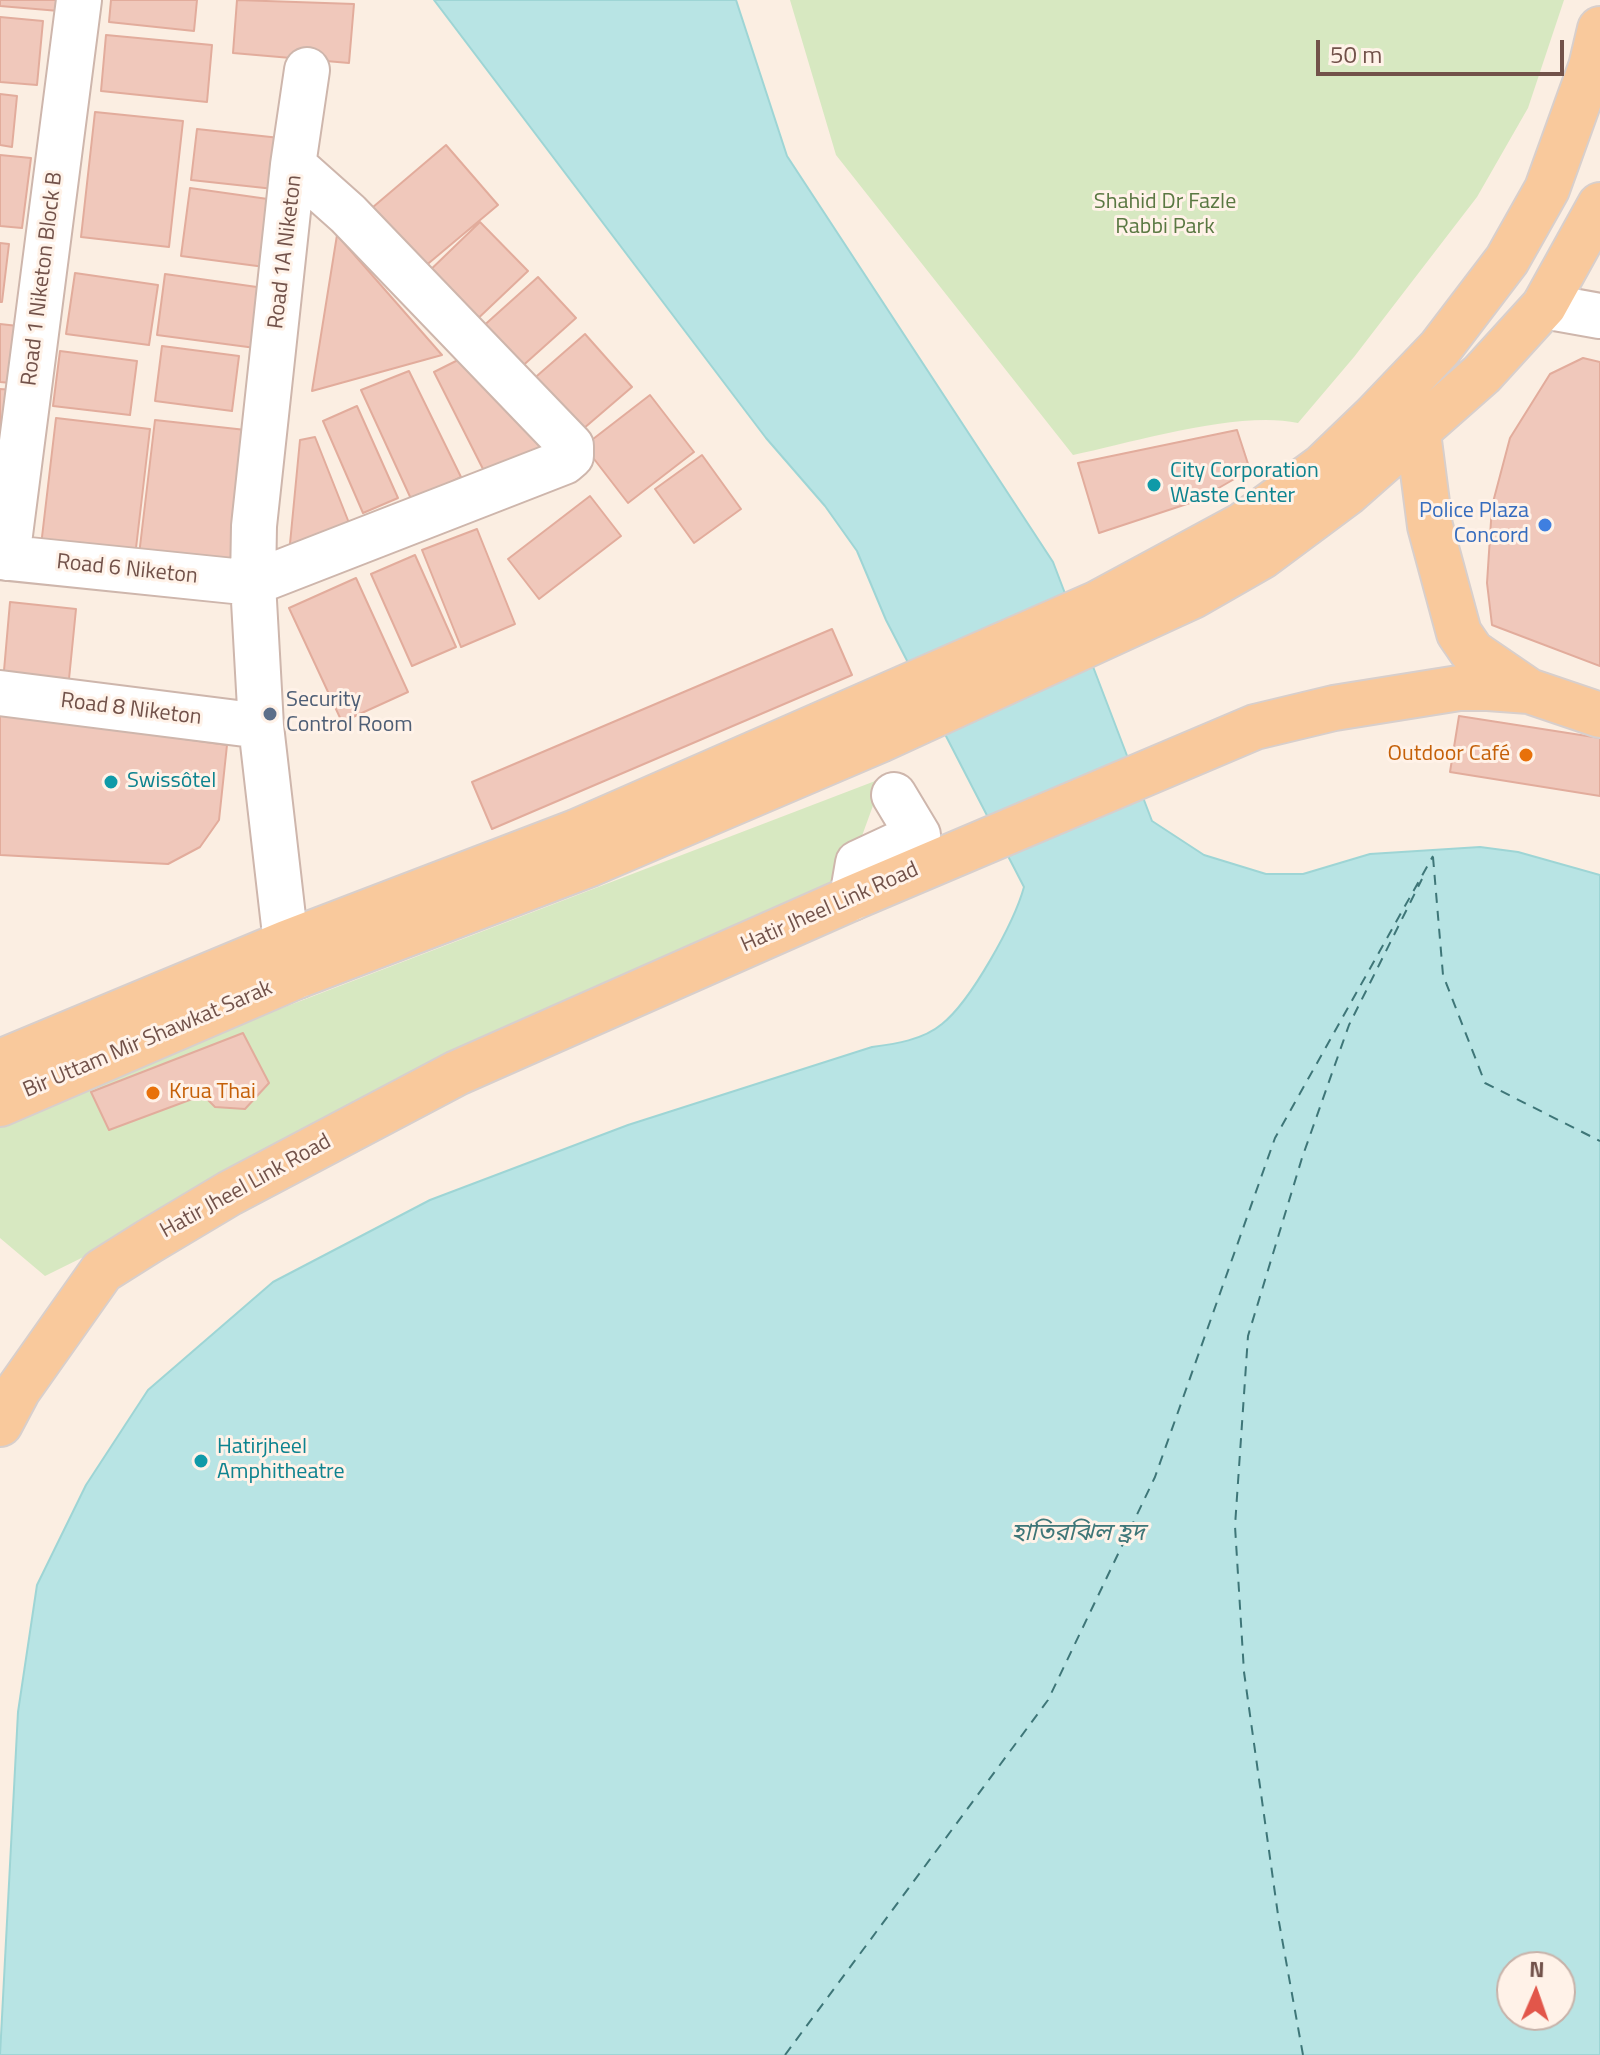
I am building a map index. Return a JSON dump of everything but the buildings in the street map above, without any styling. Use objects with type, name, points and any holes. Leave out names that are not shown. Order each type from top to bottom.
[{"type":"main road","points":[[1103,620],[1322,467],[1440,348],[1514,248],[1547,189],[1591,67],[1600,29]]},
{"type":"main road","points":[[0,1062],[291,959],[576,832],[873,723],[1103,620],[1193,596],[1261,557],[1347,493],[1482,374],[1544,306],[1600,205]]},
{"type":"main road","points":[[1389,401],[1418,433],[1430,526],[1459,633],[1472,652],[1529,691]]},
{"type":"main road","name":"Hatir Jheel Link Road","points":[[0,1371],[30,1333],[102,1271],[230,1193],[457,1073],[1182,756],[1255,727],[1334,708],[1459,688],[1529,691],[1600,715]]},
{"type":"main road","name":"Bir Uttam Mir Shawkat Sarak","points":[[0,1104],[291,959]]},
{"type":"main road","name":"Hatir Jheel Link Road","points":[[0,1424],[18,1390],[102,1271]]},
{"type":"street","name":"Road 1 Niketon Block B","points":[[4,557],[79,0]]},
{"type":"street","points":[[293,165],[307,70]]},
{"type":"street","name":"Road 1A Niketon","points":[[253,583],[564,462],[571,456],[571,446],[348,214],[293,165]]},
{"type":"street","name":"Road 1A Niketon","points":[[291,959],[261,726],[253,583],[254,526],[293,165]]},
{"type":"street","points":[[1544,306],[1600,316]]},
{"type":"street","name":"Road 6 Niketon","points":[[4,557],[253,583]]},
{"type":"street","name":"Road 8 Niketon","points":[[0,693],[261,726]]},
{"type":"street","points":[[852,898],[858,863],[918,835],[894,795]]},
{"type":"green space","name":"Shahid Dr Fazle Rabbi Park","points":[[790,0],[1564,0],[1528,108],[1477,197],[1354,357],[1298,423],[1274,420],[1217,424],[1073,455],[836,155]]},
{"type":"green space","points":[[883,778],[846,880],[45,1276],[0,1238],[0,1116]]},
{"type":"water","name":"হাতিরঝিল হ্রদ","points":[[434,0],[736,0],[787,156],[1053,562],[1152,821],[1204,855],[1266,874],[1303,874],[1370,854],[1480,847],[1518,852],[1600,875],[1600,2055],[0,2055],[18,1712],[37,1585],[86,1485],[148,1390],[273,1282],[430,1200],[628,1125],[872,1047],[918,1038],[942,1024],[953,1013],[990,960],[1024,887],[886,620],[857,551],[825,506],[766,438]]},
{"type":"ferry route","points":[[785,2055],[1048,1700],[1155,1477],[1275,1138],[1433,856]]},
{"type":"ferry route","points":[[1433,857],[1443,975],[1485,1083],[1600,1141]]},
{"type":"ferry route","points":[[1303,2055],[1279,1922],[1244,1672],[1235,1526],[1248,1336],[1302,1158],[1349,1025],[1422,879]]},
{"type":"place","name":"City Corporation Waste Center","points":[[1154,485]]},
{"type":"place","name":"Police Plaza Concord","points":[[1545,525]]},
{"type":"place","name":"Security Control Room","points":[[270,714]]},
{"type":"place","name":"Outdoor Café","points":[[1526,755]]},
{"type":"place","name":"Swissôtel","points":[[111,782]]},
{"type":"place","name":"Krua Thai","points":[[153,1093]]},
{"type":"place","name":"Hatirjheel Amphitheatre","points":[[201,1461]]}]
